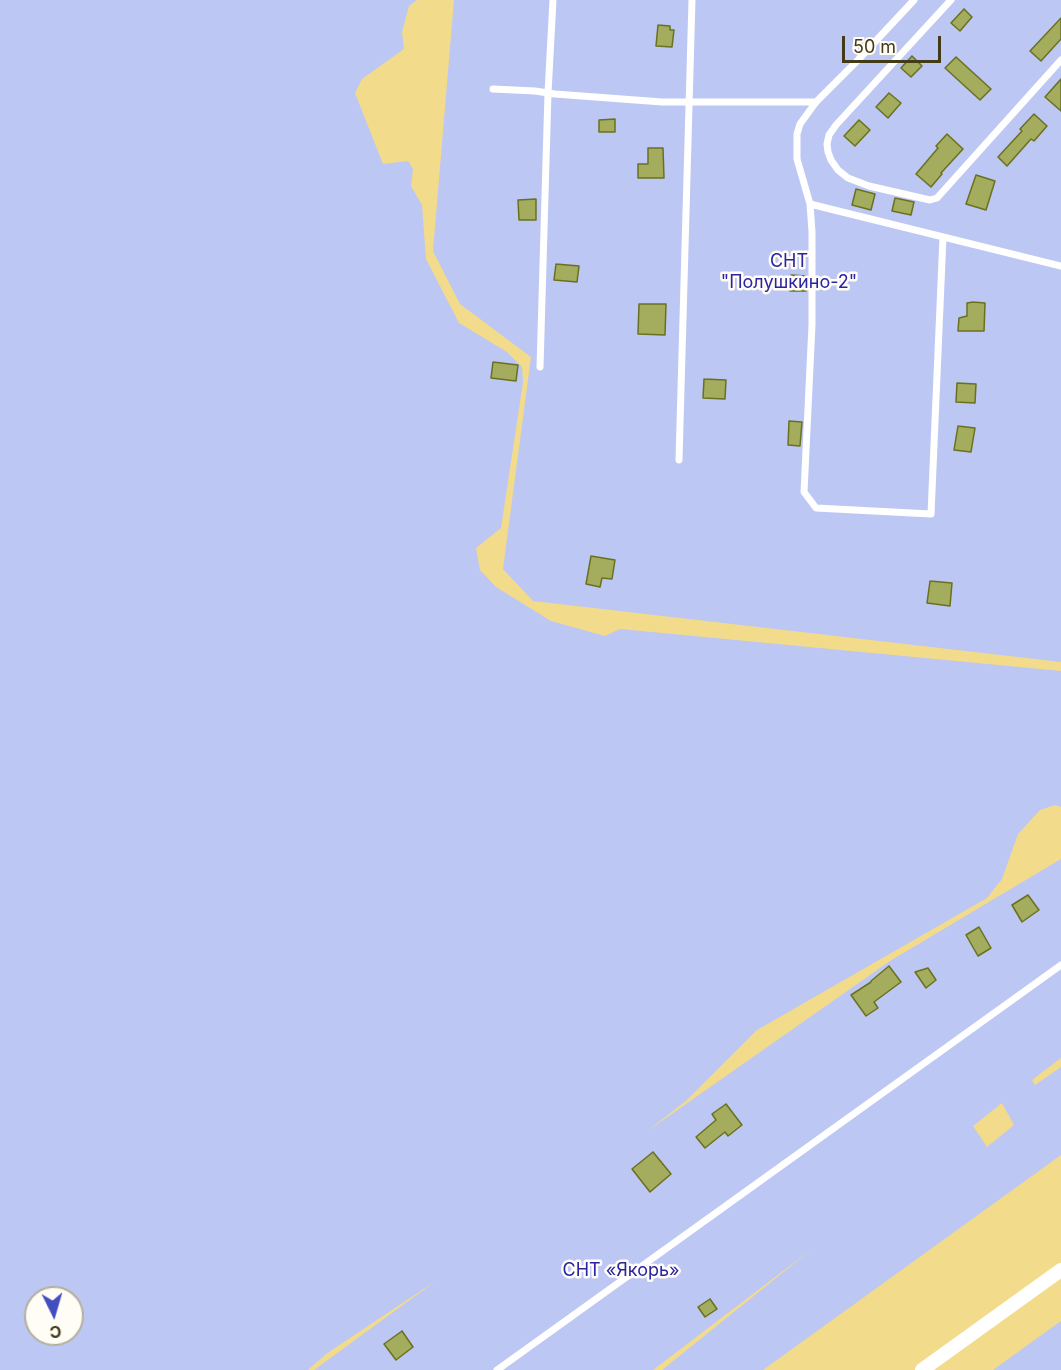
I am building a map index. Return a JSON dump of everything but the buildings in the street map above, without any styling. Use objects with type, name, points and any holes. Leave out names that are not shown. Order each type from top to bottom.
[{"type":"street","points":[[922,1370],[1061,1270]]},
{"type":"lane","points":[[540,367],[553,0]]},
{"type":"lane","points":[[679,460],[692,0]]},
{"type":"lane","points":[[914,0],[816,102],[800,124],[797,134],[796,147],[810,204],[813,232],[813,314],[804,492],[816,508],[931,514],[943,237]]},
{"type":"lane","points":[[951,0],[829,135],[827,144],[831,160],[848,178],[869,186],[930,200],[937,198],[1061,60]]},
{"type":"lane","points":[[493,89],[662,102],[816,102]]},
{"type":"lane","points":[[810,204],[1061,266]]},
{"type":"lane","points":[[497,1370],[1061,965]]},
{"type":"green space","name":"СНТ «Якорь»","points":[[0,0],[417,0],[409,6],[402,32],[404,49],[362,79],[355,93],[383,164],[408,161],[413,169],[411,186],[422,205],[426,259],[459,323],[507,352],[522,367],[523,382],[501,528],[476,548],[480,570],[496,587],[551,621],[605,636],[620,629],[1061,671],[1061,807],[1055,805],[1040,810],[1018,834],[1002,879],[987,898],[757,1030],[687,1100],[646,1132],[890,961],[1061,859],[1061,1058],[1032,1080],[1035,1085],[1061,1067],[1061,1155],[763,1370],[662,1370],[812,1249],[653,1370],[314,1370],[437,1280],[326,1354],[308,1370],[0,1370]],"holes":[[[1002,1103],[1014,1125],[987,1147],[973,1126]]]},
{"type":"green space","name":"СНТ \"Полушкино-2\"","points":[[454,0],[1061,0],[1061,662],[533,601],[503,569],[531,357],[460,304],[433,251]]},
{"type":"green space","points":[[1061,1321],[1061,1370],[993,1370]]}]
